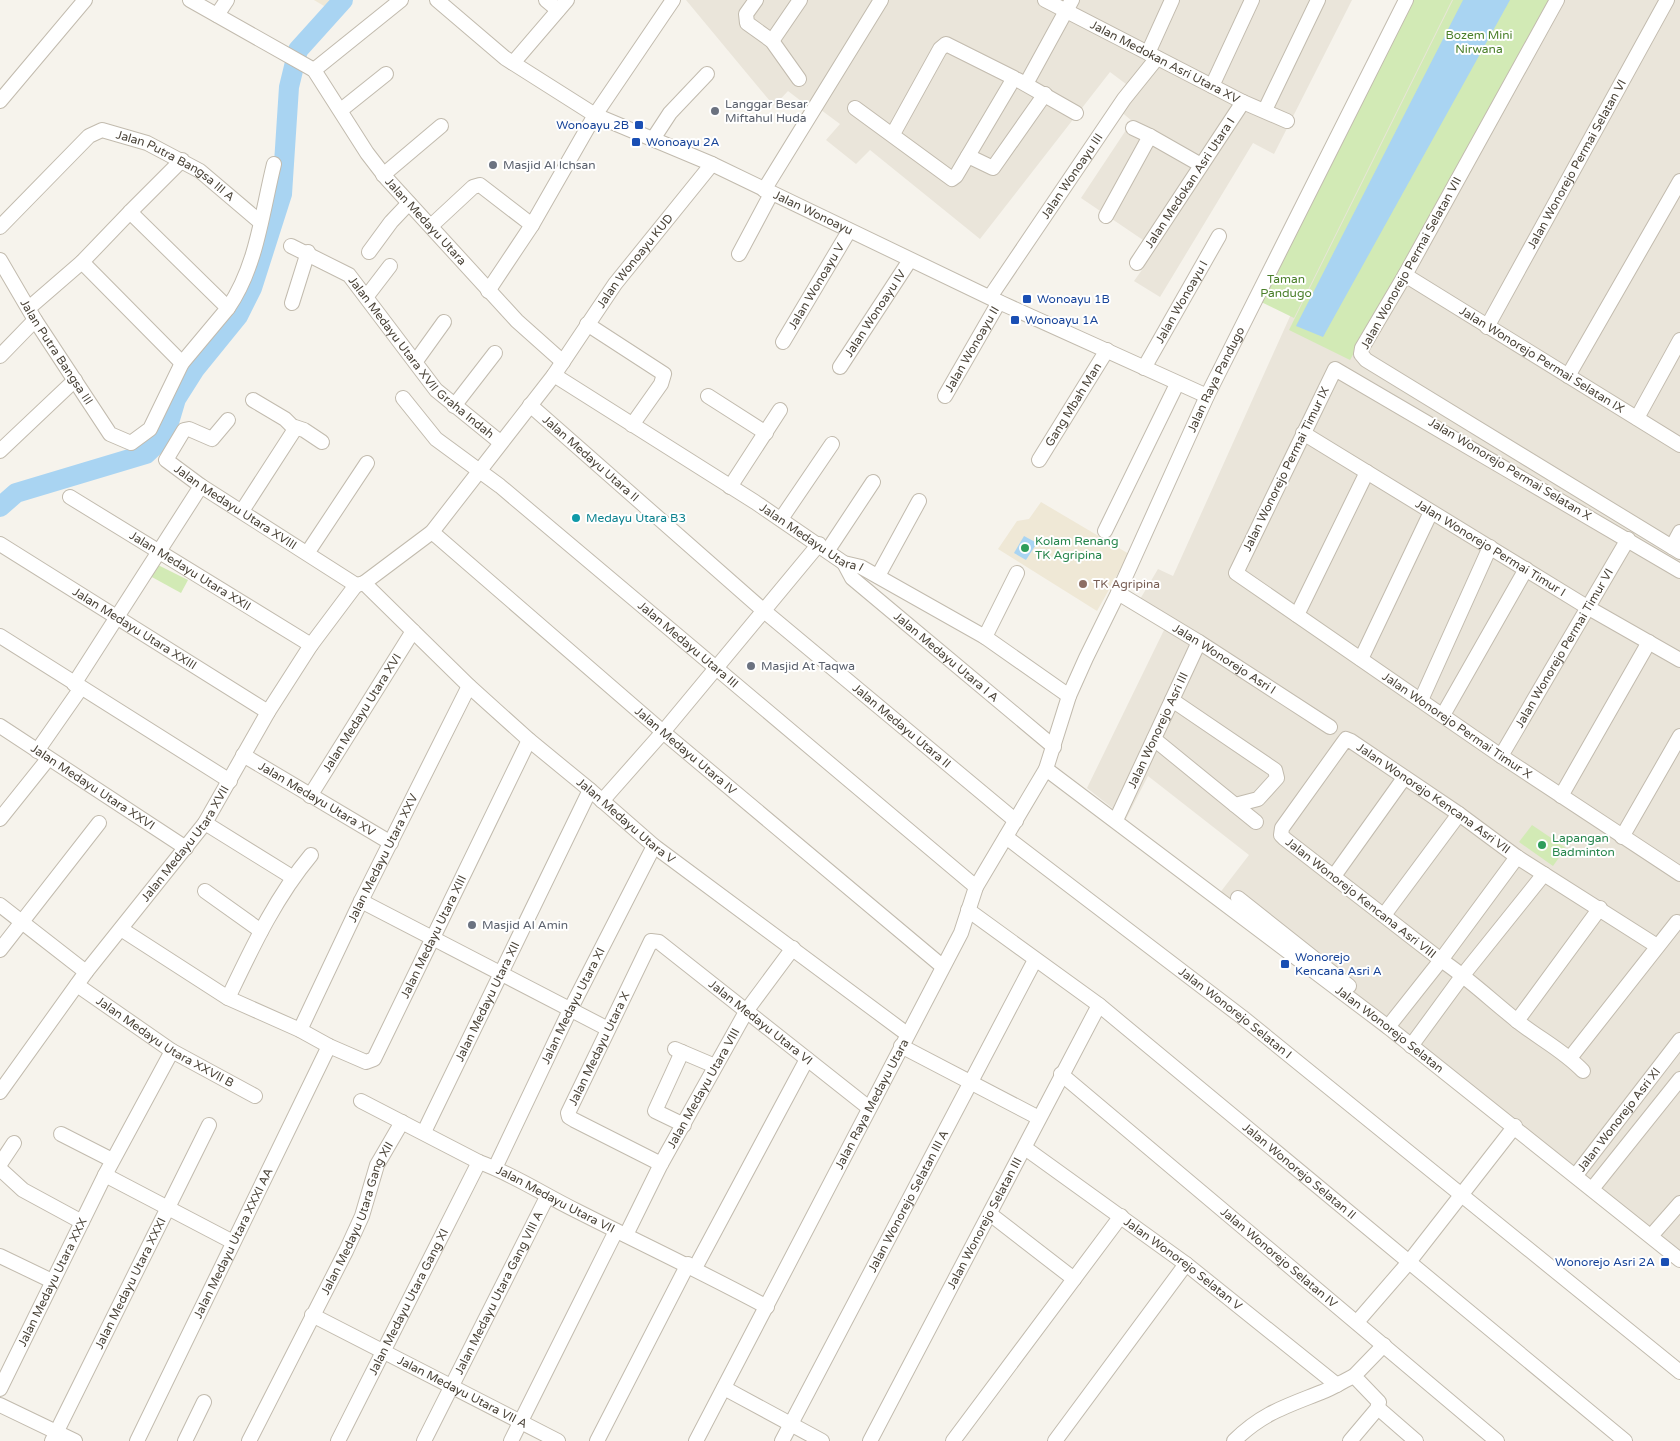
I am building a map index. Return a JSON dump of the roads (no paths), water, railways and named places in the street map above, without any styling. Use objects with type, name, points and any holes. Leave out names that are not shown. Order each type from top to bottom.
[{"type":"street","points":[[0,101],[85,0]]},
{"type":"street","points":[[190,0],[311,68],[401,0]]},
{"type":"street","points":[[217,16],[227,0]]},
{"type":"street","name":"Jalan Wonoayu","points":[[437,0],[513,63],[595,115],[712,164],[910,260],[1177,384],[1207,396]]},
{"type":"street","points":[[513,63],[563,5],[546,0]]},
{"type":"street","points":[[488,291],[532,225],[595,115],[673,0]]},
{"type":"street","points":[[756,0],[746,14],[747,23],[772,41],[799,79]]},
{"type":"street","points":[[772,41],[800,0]]},
{"type":"street","points":[[738,254],[767,192],[807,118],[882,0]]},
{"type":"street","name":"Jalan Medokan Asri Utara XV","points":[[1045,0],[1069,5],[1152,56],[1243,102],[1287,121]]},
{"type":"street","name":"Jalan Wonoayu III","points":[[994,299],[1152,56],[1172,0]]},
{"type":"street","points":[[1212,86],[1252,0]]},
{"type":"street","points":[[1264,110],[1318,0]]},
{"type":"street","name":"Jalan Raya Pandugo","points":[[1046,768],[1070,696],[1086,658],[1118,593],[1207,396],[1406,0]]},
{"type":"street","name":"Jalan Wonorejo Permai Selatan VII","points":[[1557,0],[1405,275],[1362,348],[1361,354],[1366,360],[1676,549]]},
{"type":"street","name":"Jalan Wonorejo Permai Selatan VI","points":[[1487,327],[1667,0]]},
{"type":"street","points":[[855,108],[952,179],[956,176],[1020,81],[1069,5]]},
{"type":"street","points":[[893,134],[940,49],[946,44],[1045,94],[1076,113]]},
{"type":"street","name":"Jalan Medayu Utara","points":[[311,68],[341,110],[366,152],[384,174],[488,291],[563,362]]},
{"type":"street","points":[[341,110],[386,74]]},
{"type":"street","points":[[653,139],[670,113],[708,74]]},
{"type":"street","points":[[968,156],[994,168],[1045,94]]},
{"type":"street","name":"Jalan Medokan Asri Utara I","points":[[1137,263],[1243,102]]},
{"type":"street","points":[[384,174],[441,126]]},
{"type":"street","points":[[1133,128],[1201,165]]},
{"type":"street","name":"Jalan Putra Bangsa III A","points":[[0,227],[89,136],[102,130],[147,143],[200,170],[260,222]]},
{"type":"street","points":[[1106,216],[1152,137]]},
{"type":"street","points":[[0,356],[32,314],[182,160]]},
{"type":"street","points":[[82,262],[182,363],[228,308],[241,289],[249,268],[274,164]]},
{"type":"street","name":"Jalan Wonoayu KUD","points":[[563,362],[586,324],[644,246],[712,164]]},
{"type":"street","points":[[1568,376],[1680,181]]},
{"type":"street","points":[[431,226],[473,188],[480,185],[532,225]]},
{"type":"street","points":[[369,252],[391,222],[409,203]]},
{"type":"street","points":[[130,212],[228,308]]},
{"type":"street","name":"Jalan Wonoayu V","points":[[783,342],[849,231]]},
{"type":"street","name":"Jalan Wonoayu I","points":[[1144,368],[1219,236]]},
{"type":"street","name":"Jalan Medayu Utara XVII Graha Indah","points":[[291,246],[308,252],[350,275],[436,390],[500,442]]},
{"type":"street","points":[[292,303],[308,252]]},
{"type":"street","name":"Jalan Wonoayu IV","points":[[840,368],[910,260]]},
{"type":"street","name":"Jalan Putra Bangsa III","points":[[0,262],[110,434],[118,439],[131,443],[150,429],[182,363]]},
{"type":"street","points":[[367,296],[390,266]]},
{"type":"street","name":"Jalan Wonorejo Permai Selatan IX","points":[[1405,275],[1680,445]]},
{"type":"street","name":"Jalan Wonoayu II","points":[[945,396],[994,299]]},
{"type":"street","points":[[416,361],[444,322]]},
{"type":"street","points":[[586,324],[664,374],[661,384],[632,424]]},
{"type":"street","points":[[1637,418],[1680,340]]},
{"type":"street","name":"Gang Mbah Man","points":[[1039,460],[1107,350]]},
{"type":"street","points":[[454,406],[495,353]]},
{"type":"street","points":[[360,584],[432,532],[563,362]]},
{"type":"street","name":"Jalan Wonorejo Permai Timur IX","points":[[1236,573],[1333,371],[1339,369]]},
{"type":"street","name":"Jalan Wonorejo Permai Selatan X","points":[[1339,369],[1680,571]]},
{"type":"street","name":"Jalan Medayu Utara I","points":[[554,375],[823,547],[844,563],[861,567],[911,597],[985,637],[1070,696]]},
{"type":"street","points":[[0,451],[75,380]]},
{"type":"street","points":[[1105,532],[1177,384]]},
{"type":"street","points":[[708,396],[766,433]]},
{"type":"street","name":"Jalan Medayu Utara III","points":[[403,398],[436,439],[479,470],[716,666],[976,887]]},
{"type":"street","points":[[253,400],[322,442]]},
{"type":"street","name":"Jalan Medayu Utara II","points":[[530,405],[764,611],[1016,821]]},
{"type":"street","points":[[730,487],[780,410]]},
{"type":"street","name":"Jalan Medayu Utara XVIII","points":[[228,420],[212,439],[189,429],[184,430],[167,457],[168,463],[201,486],[360,584]]},
{"type":"street","points":[[242,511],[295,427]]},
{"type":"street","name":"Jalan Wonorejo Permai Timur I","points":[[1304,433],[1587,607],[1680,660]]},
{"type":"street","points":[[781,520],[832,444]]},
{"type":"street","points":[[308,552],[367,463]]},
{"type":"street","points":[[1297,614],[1367,472]]},
{"type":"street","points":[[602,800],[663,732],[716,666],[764,611],[823,547],[874,482]]},
{"type":"street","points":[[3,809],[43,755],[78,686],[117,616],[201,486]]},
{"type":"street","name":"Jalan Medayu Utara XXII","points":[[70,496],[311,645]]},
{"type":"street","points":[[878,576],[919,501]]},
{"type":"street","points":[[1362,659],[1431,512]]},
{"type":"street","name":"Jalan Medayu Utara IV","points":[[432,532],[663,732],[942,966]]},
{"type":"street","points":[[1676,549],[1680,532]]},
{"type":"street","name":"Jalan Wonorejo Permai Timur VI","points":[[1501,756],[1628,539]]},
{"type":"street","name":"Jalan Medayu Utara XXIII","points":[[0,544],[268,712]]},
{"type":"street","points":[[1421,700],[1490,546]]},
{"type":"street","name":"Jalan Medayu Utara I A","points":[[844,563],[852,578],[1054,747]]},
{"type":"street","points":[[1443,714],[1526,569]]},
{"type":"street","points":[[985,637],[1017,573]]},
{"type":"street","name":"Jalan Wonorejo Permai Timur X","points":[[1236,573],[1443,714],[1501,756],[1680,874]]},
{"type":"street","name":"Jalan Medayu Utara V","points":[[360,584],[529,740],[654,846],[793,948],[904,1040],[970,1083],[1039,1118]]},
{"type":"street","name":"Jalan Medayu Utara XVII","points":[[0,1092],[5,1074],[205,823],[268,712],[311,645],[360,584]]},
{"type":"street","name":"Jalan Wonorejo Asri I","points":[[1118,593],[1199,642],[1330,727]]},
{"type":"street","name":"Jalan Medayu Utara XVI","points":[[310,796],[413,631]]},
{"type":"street","points":[[0,636],[230,781]]},
{"type":"street","name":"Jalan Wonorejo Asri III","points":[[1116,820],[1199,642]]},
{"type":"street","points":[[1561,796],[1650,642]]},
{"type":"street","name":"Jalan Medayu Utara XXV","points":[[300,1030],[361,901],[469,686]]},
{"type":"street","points":[[1172,700],[1278,773],[1277,778],[1258,799],[1235,805]]},
{"type":"street","name":"Jalan Medayu Utara XXVI","points":[[0,726],[186,848]]},
{"type":"street","points":[[1622,837],[1680,736]]},
{"type":"street","points":[[1154,738],[1256,822]]},
{"type":"street","name":"Jalan Wonorejo Kencana Asri VII","points":[[1281,834],[1282,828],[1346,739],[1459,814],[1517,857],[1657,946]]},
{"type":"street","name":"Jalan Medayu Utara XIII","points":[[121,929],[228,998],[366,1062],[374,1059],[435,938],[529,740]]},
{"type":"street","name":"Jalan Medayu Utara XV","points":[[244,755],[391,843]]},
{"type":"street","name":"Jalan Raya Medayu Utara","points":[[696,1441],[961,932],[976,887],[1046,768]]},
{"type":"street","name":"Jalan Wonorejo Selatan","points":[[1046,768],[1390,1024],[1680,1260]]},
{"type":"street","points":[[1334,876],[1404,778]]},
{"type":"street","name":"Jalan Medayu Utara XII","points":[[424,1132],[503,973],[590,790]]},
{"type":"street","points":[[1384,915],[1459,814]]},
{"type":"street","points":[[0,950],[99,823]]},
{"type":"street","points":[[205,823],[292,877]]},
{"type":"street","name":"Jalan Wonorejo Kencana Asri VIII","points":[[1281,834],[1441,960],[1463,975],[1517,1021],[1570,1058],[1583,1070]]},
{"type":"street","name":"Jalan Wonorejo Selatan I","points":[[1006,837],[1242,1017],[1680,1372]]},
{"type":"street","name":"Jalan Medayu Utara XI","points":[[496,1168],[570,1010],[654,846]]},
{"type":"street","points":[[228,998],[261,931],[292,877],[311,855]]},
{"type":"street","points":[[1238,898],[1390,1024],[1441,960],[1517,857]]},
{"type":"street","points":[[1544,874],[1463,975],[1413,1042],[1545,1138]]},
{"type":"street","points":[[205,891],[261,931]]},
{"type":"street","points":[[361,901],[608,1029]]},
{"type":"street","points":[[0,905],[86,972]]},
{"type":"street","points":[[1517,1021],[1600,908]]},
{"type":"street","name":"Jalan Wonorejo Selatan II","points":[[968,910],[1099,1005],[1625,1441]]},
{"type":"street","points":[[1570,1058],[1677,922]]},
{"type":"street","name":"Jalan Medayu Utara VI","points":[[651,941],[659,942],[869,1108]]},
{"type":"street","name":"Jalan Medayu Utara X","points":[[651,941],[569,1108],[569,1117],[662,1164]]},
{"type":"street","name":"Jalan Medayu Utara VIII","points":[[511,1441],[621,1233],[684,1125],[746,1010],[793,948]]},
{"type":"street","name":"Jalan Wonorejo Selatan III A","points":[[782,1441],[1035,960]]},
{"type":"street","name":"Jalan Medayu Utara XXVII B","points":[[77,985],[172,1051],[255,1096]]},
{"type":"street","name":"Jalan Wonorejo Selatan III","points":[[870,1441],[1025,1148],[1061,1074],[1099,1005]]},
{"type":"street","name":"Jalan Wonorejo Asri XI","points":[[1576,1175],[1680,1040]]},
{"type":"street","name":"Jalan Medayu Utara XXXI AA","points":[[136,1441],[329,1046]]},
{"type":"street","name":"Jalan Medayu Utara XXX","points":[[0,1389],[112,1160],[172,1051]]},
{"type":"street","points":[[684,1125],[656,1111],[679,1051],[715,1066]]},
{"type":"street","points":[[597,1441],[807,1059]]},
{"type":"street","points":[[1662,1063],[1680,1078]]},
{"type":"street","name":"Jalan Wonorejo Selatan IV","points":[[1061,1074],[1358,1322],[1497,1441]]},
{"type":"street","name":"Jalan Wonorejo Asri XI","points":[[1592,1189],[1680,1078]]},
{"type":"street","name":"Jalan Medayu Utara VII","points":[[362,1101],[621,1233],[692,1266],[767,1307]]},
{"type":"street","name":"Jalan Medayu Utara Gang XII","points":[[249,1441],[346,1252],[362,1216],[377,1165],[402,1122]]},
{"type":"street","name":"Jalan Medayu Utara XXXI","points":[[54,1436],[209,1125]]},
{"type":"street","points":[[1358,1322],[1409,1262],[1515,1126]]},
{"type":"street","points":[[62,1134],[112,1160]]},
{"type":"street","points":[[0,1164],[14,1143]]},
{"type":"street","name":"Jalan Wonorejo Selatan V","points":[[1025,1148],[1186,1264],[1337,1385]]},
{"type":"street","name":"Jalan Medayu Utara Gang XI","points":[[338,1441],[479,1162]]},
{"type":"street","points":[[0,1169],[22,1190],[82,1222]]},
{"type":"street","points":[[105,1175],[233,1242]]},
{"type":"street","name":"Jalan Medayu Utara Gang VIII A","points":[[424,1441],[547,1196]]},
{"type":"street","points":[[1651,1236],[1680,1203]]},
{"type":"street","points":[[990,1214],[1074,1279]]},
{"type":"street","points":[[953,1441],[1121,1216]]},
{"type":"street","points":[[0,1256],[52,1281]]},
{"type":"street","points":[[1055,1441],[1186,1264]]},
{"type":"street","name":"Jalan Medayu Utara VII A","points":[[312,1315],[558,1441]]},
{"type":"street","points":[[1234,1441],[1259,1419],[1279,1408],[1337,1385],[1354,1376],[1384,1345]]},
{"type":"street","points":[[1350,1441],[1375,1411],[1379,1402],[1354,1376]]},
{"type":"street","points":[[724,1388],[822,1441]]},
{"type":"street","points":[[186,1441],[204,1402]]},
{"type":"street","points":[[0,1405],[54,1436],[75,1441]]},
{"type":"street","points":[[1375,1411],[1416,1441]]},
{"type":"water","points":[[1463,0],[1510,0],[1323,337],[1296,326]]},
{"type":"water","name":"Kolam Renang TK Agripina","points":[[1024,536],[1037,543],[1026,560],[1014,553]]},
{"type":"waterway","points":[[0,507],[16,493],[146,454],[165,436],[176,399],[195,369],[238,316],[252,288],[282,194],[289,87],[298,50],[343,0]]},
{"type":"place","name":"Langgar Besar Miftahul Huda","points":[[715,111]]},
{"type":"place","name":"Wonoayu 2B","points":[[639,125]]},
{"type":"place","name":"Wonoayu 2A","points":[[636,142]]},
{"type":"place","name":"Masjid Al Ichsan","points":[[493,165]]},
{"type":"place","name":"Wonoayu 1B","points":[[1027,299]]},
{"type":"place","name":"Wonoayu 1A","points":[[1015,320]]},
{"type":"place","name":"Medayu Utara B3","points":[[576,518]]},
{"type":"place","name":"Kolam Renang TK Agripina","points":[[1025,548]]},
{"type":"place","name":"TK Agripina","points":[[1083,584]]},
{"type":"place","name":"Masjid At Taqwa","points":[[751,666]]},
{"type":"place","name":"Lapangan Badminton","points":[[1542,845]]},
{"type":"place","name":"Masjid Al Amin","points":[[472,925]]},
{"type":"place","name":"Wonorejo Kencana Asri A","points":[[1285,964]]},
{"type":"place","name":"Wonorejo Asri 2A","points":[[1665,1262]]},
{"type":"park label","name":"Bozem Mini Nirwana","points":[[1479,42]]},
{"type":"park label","name":"Taman Pandugo","points":[[1286,286]]}]
